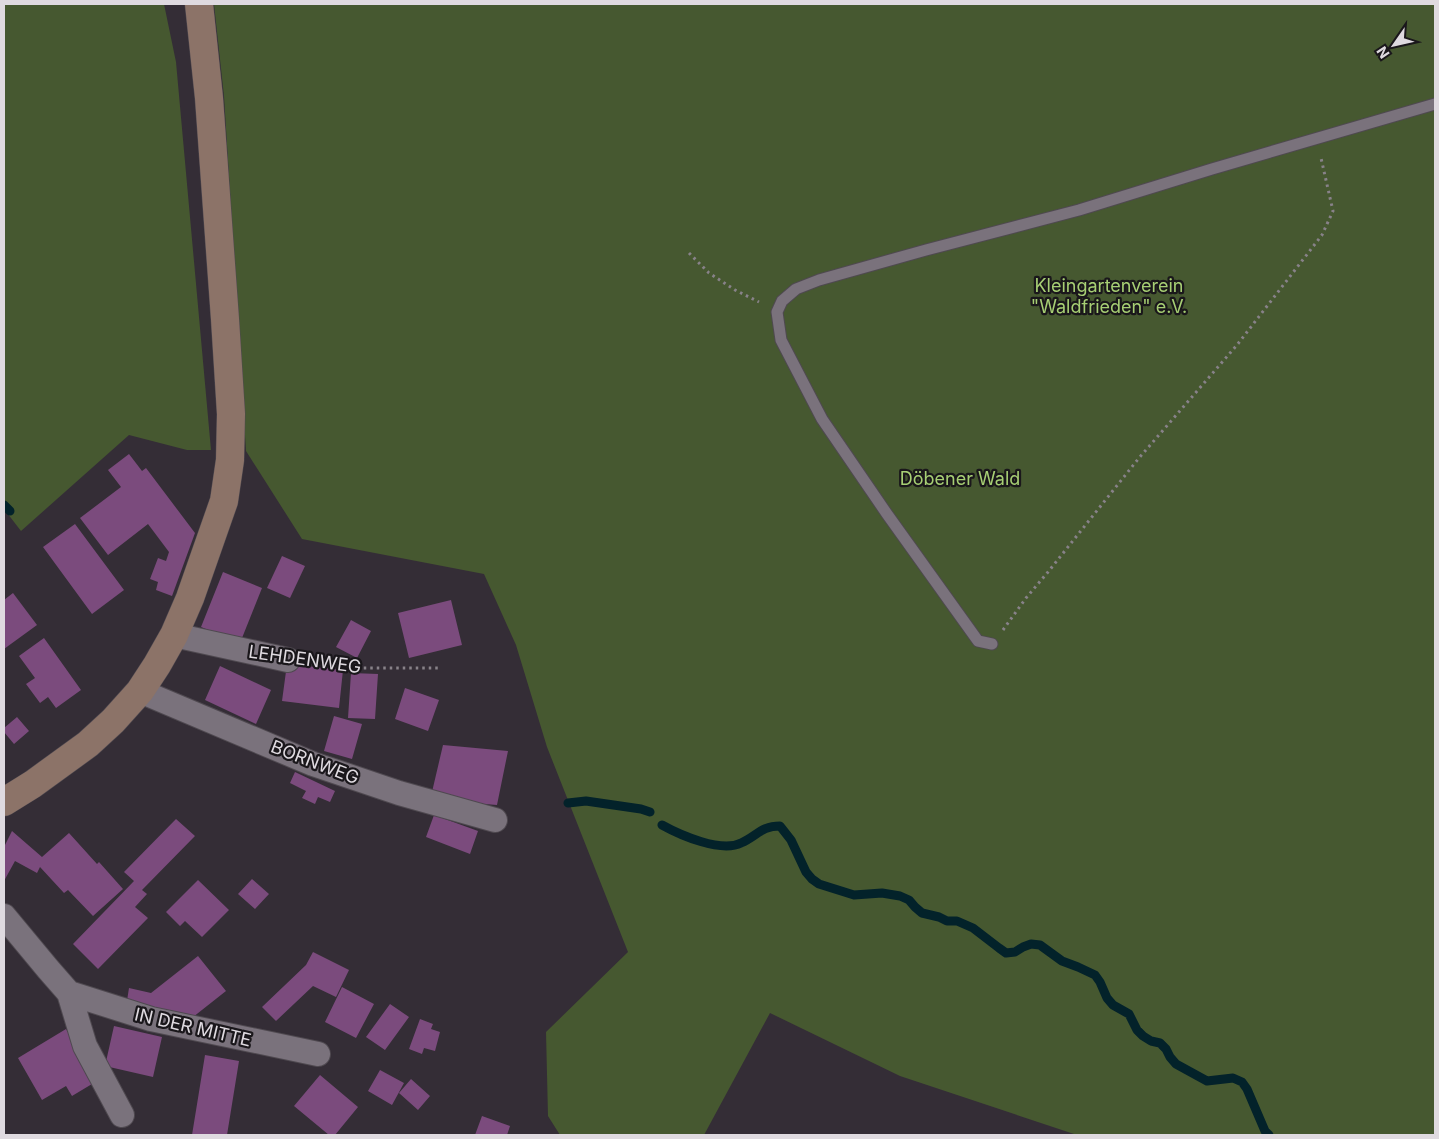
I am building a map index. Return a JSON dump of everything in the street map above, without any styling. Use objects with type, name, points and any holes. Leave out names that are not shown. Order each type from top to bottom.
[{"type":"main road","points":[[4,802],[33,784],[88,744],[113,721],[140,691],[174,635],[190,598],[224,500],[230,460],[231,414],[208,98],[199,4]]},
{"type":"street","name":"LEHDENWEG","points":[[174,635],[288,660]]},
{"type":"street","name":"BORNWEG","points":[[140,691],[313,764],[399,793],[495,820]]},
{"type":"street","points":[[4,916],[69,993],[85,1046],[122,1115]]},
{"type":"street","name":"IN DER MITTE","points":[[69,993],[151,1019],[318,1054]]},
{"type":"lane","points":[[992,644],[978,641],[822,419],[781,340],[777,312],[782,301],[796,289],[819,280],[1079,210],[1435,104]]},
{"type":"path","points":[[992,644],[1026,598],[1139,458],[1237,345],[1322,235],[1333,211],[1317,140]]},
{"type":"path","points":[[689,253],[708,273],[735,290],[777,312]]},
{"type":"path","name":"LEHDENWEG","points":[[288,660],[362,668],[439,668]]},
{"type":"green space","points":[[4,4],[164,4],[176,62],[211,450],[187,450],[129,435],[21,531],[4,509]]},
{"type":"green space","name":"Döbener Wald","points":[[214,4],[1435,4],[1435,1135],[1077,1135],[900,1076],[770,1013],[704,1135],[560,1135],[548,1116],[546,1032],[628,952],[547,747],[516,645],[484,574],[302,539],[246,451],[224,96]]},
{"type":"building","points":[[129,454],[142,471],[146,468],[195,533],[172,596],[156,590],[158,582],[150,579],[158,558],[166,561],[169,552],[148,524],[108,555],[80,518],[121,487],[108,470]]},
{"type":"building","points":[[75,524],[124,590],[92,614],[43,547]]},
{"type":"building","points":[[282,556],[305,566],[290,598],[267,588]]},
{"type":"building","points":[[223,572],[262,588],[240,643],[201,627]]},
{"type":"building","points":[[13,593],[37,625],[4,649],[4,600]]},
{"type":"building","points":[[451,600],[462,645],[409,658],[398,613]]},
{"type":"building","points":[[351,620],[371,631],[357,658],[336,647]]},
{"type":"building","points":[[44,638],[81,690],[56,708],[48,697],[40,703],[26,684],[35,678],[19,656]]},
{"type":"building","points":[[287,664],[343,670],[339,708],[282,701]]},
{"type":"building","points":[[220,666],[271,690],[256,724],[205,700]]},
{"type":"building","points":[[351,673],[378,674],[375,719],[348,718]]},
{"type":"building","points":[[405,688],[439,700],[428,731],[395,719]]},
{"type":"building","points":[[334,716],[362,724],[352,759],[324,751]]},
{"type":"building","points":[[17,717],[29,731],[14,744],[4,732],[4,728]]},
{"type":"building","points":[[443,745],[508,751],[497,805],[460,802],[432,792]]},
{"type":"building","points":[[295,772],[335,791],[330,802],[318,797],[315,804],[302,798],[306,791],[290,783]]},
{"type":"building","points":[[434,815],[478,831],[470,854],[426,837]]},
{"type":"building","points":[[176,819],[195,836],[142,890],[147,894],[135,907],[148,918],[98,969],[73,944],[134,881],[124,872]]},
{"type":"building","points":[[12,831],[42,857],[69,833],[123,889],[93,916],[68,890],[64,893],[40,867],[37,873],[15,861],[4,881],[4,847]]},
{"type":"building","points":[[252,879],[269,894],[255,909],[238,894]]},
{"type":"building","points":[[198,880],[229,910],[202,937],[185,921],[180,926],[166,912]]},
{"type":"building","points":[[313,952],[349,970],[336,997],[313,986],[276,1021],[262,1007],[306,965]]},
{"type":"building","points":[[198,956],[226,991],[188,1021],[126,1007],[129,988],[151,993]]},
{"type":"building","points":[[342,987],[374,1004],[356,1038],[325,1022]]},
{"type":"building","points":[[390,1004],[409,1017],[385,1050],[366,1037]]},
{"type":"building","points":[[420,1019],[433,1024],[431,1029],[440,1032],[435,1051],[424,1048],[422,1054],[409,1049]]},
{"type":"building","points":[[114,1026],[162,1037],[153,1077],[105,1066]]},
{"type":"building","points":[[66,1029],[97,1081],[72,1096],[66,1086],[42,1100],[18,1058]]},
{"type":"building","points":[[205,1055],[239,1061],[227,1135],[192,1135]]},
{"type":"building","points":[[380,1070],[404,1083],[392,1105],[368,1091]]},
{"type":"building","points":[[320,1075],[358,1107],[335,1135],[329,1135],[294,1106]]},
{"type":"building","points":[[411,1079],[430,1096],[418,1110],[399,1093]]},
{"type":"building","points":[[482,1116],[510,1126],[507,1135],[475,1135]]},
{"type":"waterway","points":[[4,505],[10,511]]},
{"type":"waterway","points":[[568,803],[586,801],[650,812]]},
{"type":"waterway","points":[[662,825],[690,838],[723,846],[733,846],[768,828],[780,826],[791,840],[806,872],[819,884],[854,895],[882,893],[900,896],[909,900],[922,913],[947,921],[957,921],[973,928],[1006,953],[1015,952],[1031,944],[1040,945],[1062,961],[1095,975],[1107,998],[1113,1005],[1129,1014],[1137,1030],[1143,1036],[1151,1041],[1160,1043],[1176,1064],[1207,1081],[1233,1078],[1242,1082],[1247,1089],[1265,1131],[1269,1135]]},
{"type":"park label","name":"Kleingartenverein \"Waldfrieden\" e.V.","points":[[1109,295]]}]
